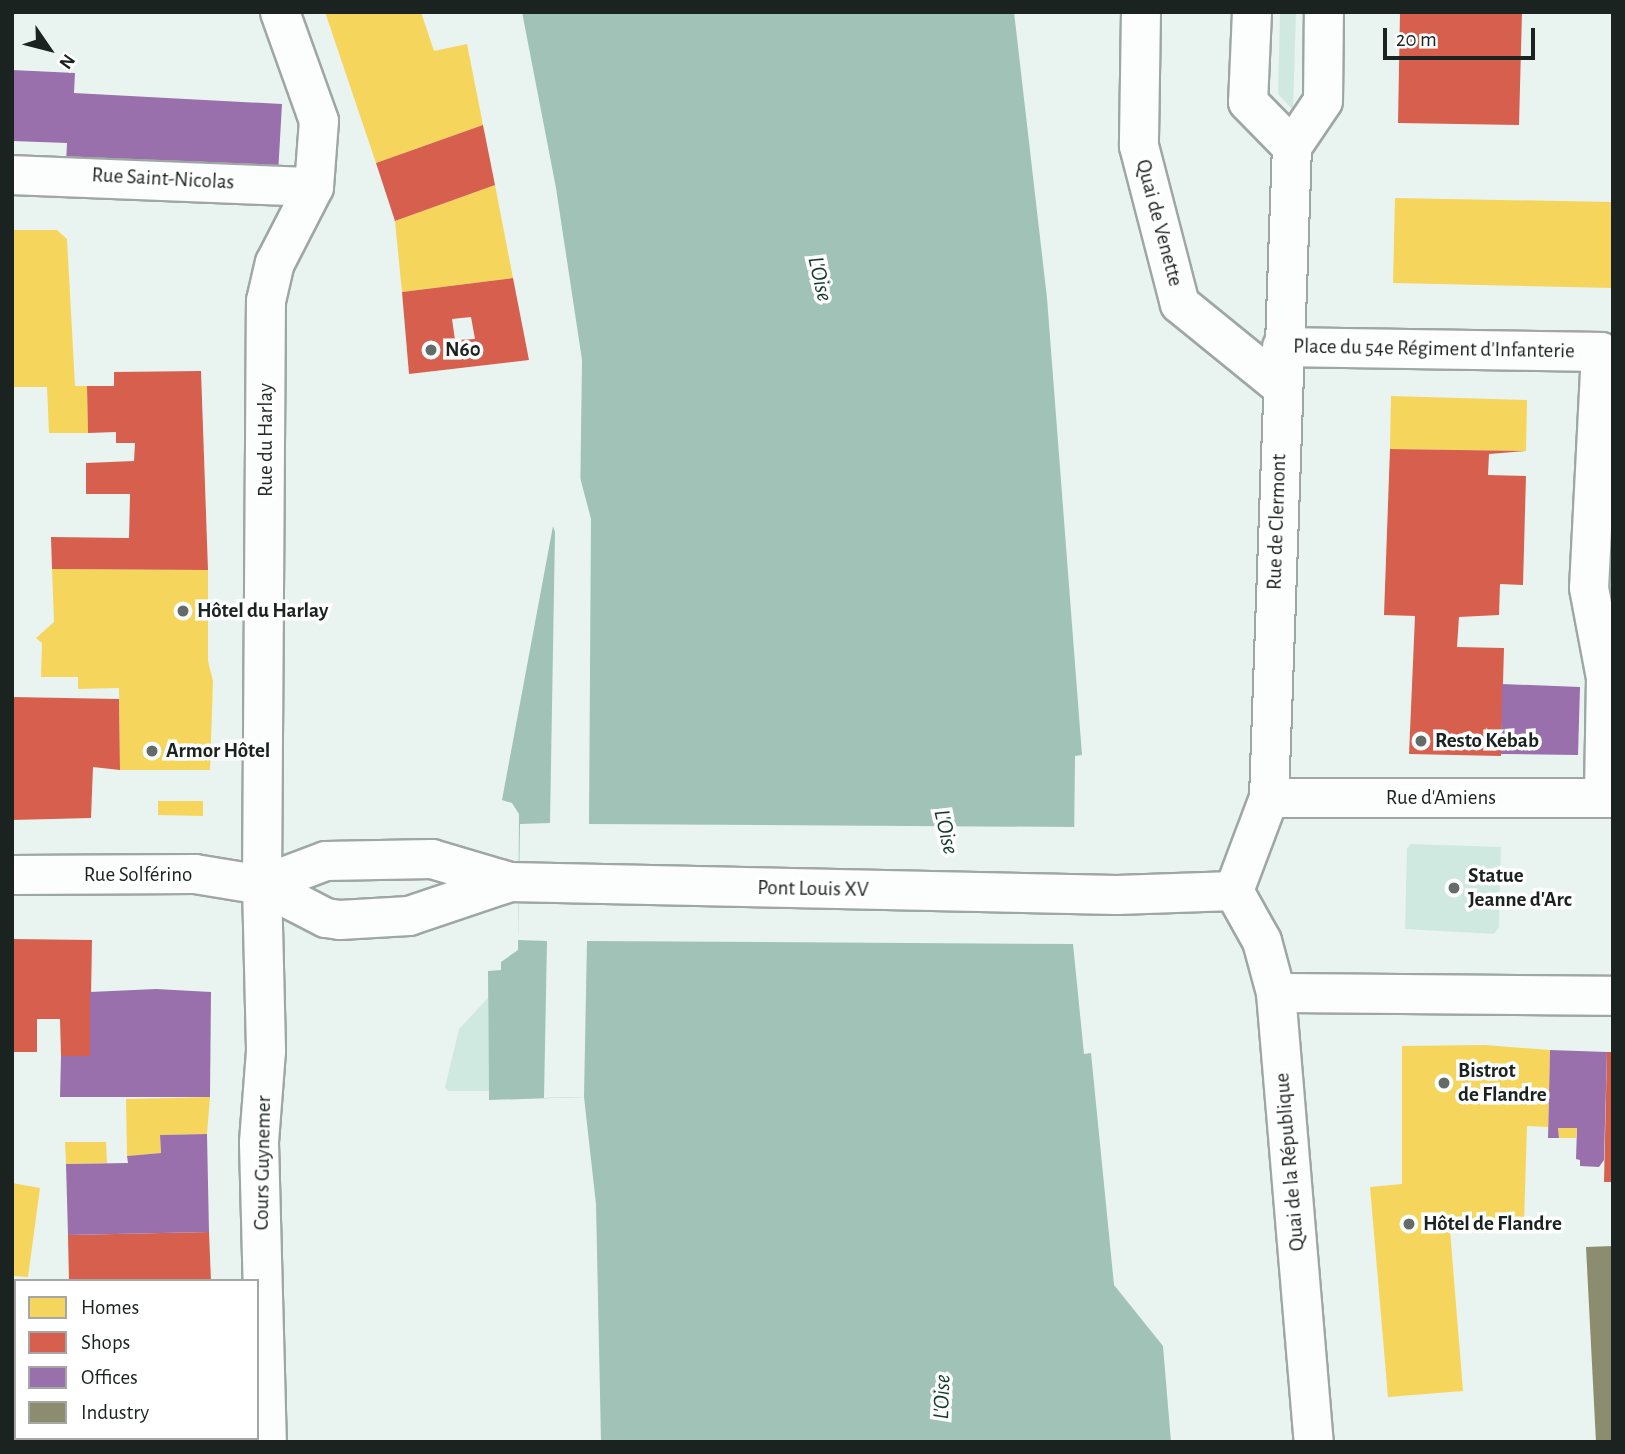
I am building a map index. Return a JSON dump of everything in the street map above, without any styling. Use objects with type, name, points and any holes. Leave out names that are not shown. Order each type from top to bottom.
[{"type":"street","name":"Rue du Harlay","points":[[262,885],[266,301],[275,263],[314,187],[319,121],[279,12]]},
{"type":"street","name":"Quai de Venette","points":[[1141,12],[1139,146],[1180,304],[1281,386]]},
{"type":"street","points":[[1252,12],[1248,102],[1292,147],[1323,100],[1324,12]]},
{"type":"street","name":"Rue de Clermont","points":[[1234,891],[1269,798],[1282,347],[1292,147]]},
{"type":"street","name":"Rue Saint-Nicolas","points":[[12,175],[314,187]]},
{"type":"street","name":"Place du 54e Régiment d'Infanterie","points":[[1282,347],[1601,352],[1589,588],[1606,678],[1608,798]]},
{"type":"street","name":"Rue d'Amiens","points":[[1269,798],[1608,798]]},
{"type":"street","name":"Rue Solférino","points":[[262,885],[326,861],[432,859],[510,882]]},
{"type":"street","name":"Rue Solférino","points":[[12,875],[195,874],[262,885],[326,918],[340,920],[409,916],[510,882]]},
{"type":"street","name":"Pont Louis XV","points":[[510,882],[1117,895],[1234,891]]},
{"type":"street","name":"Cours Guynemer","points":[[262,885],[266,1051],[259,1143],[267,1442]]},
{"type":"street","name":"Quai de la République","points":[[1234,891],[1262,941],[1276,993],[1314,1442]]},
{"type":"street","points":[[1276,993],[1613,996]]},
{"type":"shaded area","points":[[1280,12],[1296,12],[1293,110],[1278,94]]},
{"type":"shaded area","points":[[1411,844],[1501,847],[1499,927],[1494,934],[1405,929],[1407,848]]},
{"type":"shaded area","points":[[488,998],[489,1091],[448,1091],[445,1087],[459,1029]]},
{"type":"water","name":"L'Oise","points":[[522,12],[1014,12],[1047,298],[1082,755],[1075,756],[1073,944],[1084,1054],[1091,1053],[1114,1285],[1163,1346],[1171,1442],[601,1442],[596,1204],[584,1097],[489,1100],[488,971],[501,970],[501,962],[518,950],[519,814],[512,803],[502,800],[553,526],[566,525],[580,508],[582,360],[556,188]]},
{"type":"pier","points":[[577,466],[591,519],[589,824],[1078,827],[1077,944],[587,941],[584,1097],[544,1098],[547,941],[518,940],[520,824],[550,823],[555,532],[552,523],[564,522],[576,507]]},
{"type":"building: Homes","points":[[325,12],[421,12],[434,51],[467,44],[483,125],[376,163]]},
{"type":"building: Homes","points":[[495,185],[513,278],[402,292],[395,221]]},
{"type":"building: Homes","points":[[1395,198],[1613,202],[1613,288],[1393,283]]},
{"type":"building: Homes","points":[[12,230],[57,230],[67,239],[75,386],[87,386],[88,433],[49,433],[47,387],[12,387]]},
{"type":"building: Homes","points":[[1391,396],[1527,400],[1526,451],[1390,449]]},
{"type":"building: Homes","points":[[52,569],[208,570],[208,661],[213,681],[210,770],[120,770],[119,688],[78,689],[78,677],[41,677],[42,643],[36,638],[54,622]]},
{"type":"building: Homes","points":[[158,801],[203,801],[203,816],[158,815]]},
{"type":"building: Homes","points":[[1485,1045],[1550,1050],[1548,1127],[1527,1126],[1524,1223],[1450,1230],[1463,1391],[1388,1397],[1370,1187],[1402,1184],[1402,1046]]},
{"type":"building: Homes","points":[[210,1097],[207,1134],[160,1135],[161,1153],[127,1156],[126,1099]]},
{"type":"building: Homes","points":[[1558,1128],[1577,1128],[1576,1138],[1559,1138]]},
{"type":"building: Homes","points":[[65,1142],[106,1142],[107,1163],[66,1164]]},
{"type":"building: Homes","points":[[12,1183],[40,1188],[28,1277],[12,1276]]},
{"type":"building: Homes","points":[[12,1365],[14,1437],[12,1437]]},
{"type":"building: Shops","points":[[1400,12],[1522,12],[1519,125],[1398,123]]},
{"type":"building: Shops","points":[[483,125],[495,185],[395,221],[376,163]]},
{"type":"building: Shops","points":[[513,278],[529,360],[409,374],[402,292]],"holes":[[[471,317],[475,339],[455,340],[452,319]]]},
{"type":"building: Shops","points":[[201,371],[208,570],[52,569],[51,537],[129,538],[130,494],[86,494],[86,463],[134,461],[135,443],[116,443],[116,432],[88,433],[87,386],[114,386],[114,372]]},
{"type":"building: Shops","points":[[1390,449],[1526,451],[1489,454],[1488,475],[1526,476],[1523,585],[1500,584],[1499,615],[1459,617],[1457,647],[1504,648],[1501,756],[1409,754],[1415,616],[1384,615]]},
{"type":"building: Shops","points":[[12,697],[119,699],[120,770],[93,767],[91,818],[12,820]]},
{"type":"building: Shops","points":[[12,939],[92,940],[90,1056],[61,1056],[60,1019],[37,1019],[37,1052],[12,1052]]},
{"type":"building: Shops","points":[[1607,1052],[1613,1052],[1613,1182],[1604,1182]]},
{"type":"building: Shops","points":[[209,1232],[211,1279],[69,1279],[68,1235]]},
{"type":"building: Offices","points":[[12,70],[75,73],[74,93],[282,104],[278,174],[66,164],[67,143],[12,141]]},
{"type":"building: Offices","points":[[1502,684],[1580,687],[1578,755],[1501,754]]},
{"type":"building: Offices","points":[[156,989],[211,992],[210,1097],[60,1097],[61,1056],[90,1056],[90,992]]},
{"type":"building: Offices","points":[[1550,1050],[1607,1052],[1604,1160],[1599,1167],[1580,1166],[1580,1160],[1576,1159],[1577,1128],[1558,1128],[1559,1138],[1548,1138]]},
{"type":"building: Offices","points":[[207,1134],[209,1232],[68,1235],[66,1164],[128,1163],[127,1156],[161,1153],[160,1135]]},
{"type":"building: Offices","points":[[134,1440],[214,1440],[214,1442]]},
{"type":"building: Industry","points":[[1613,1246],[1613,1442],[1596,1442],[1586,1247]]},
{"type":"place","name":"N60","points":[[431,350]]},
{"type":"place","name":"Hôtel du Harlay","points":[[183,611]]},
{"type":"place","name":"Resto Kebab","points":[[1421,741]]},
{"type":"place","name":"Armor Hôtel","points":[[152,751]]},
{"type":"place","name":"Statue Jeanne d'Arc","points":[[1454,888]]},
{"type":"place","name":"Bistrot de Flandre","points":[[1444,1083]]},
{"type":"place","name":"Hôtel de Flandre","points":[[1409,1224]]}]
